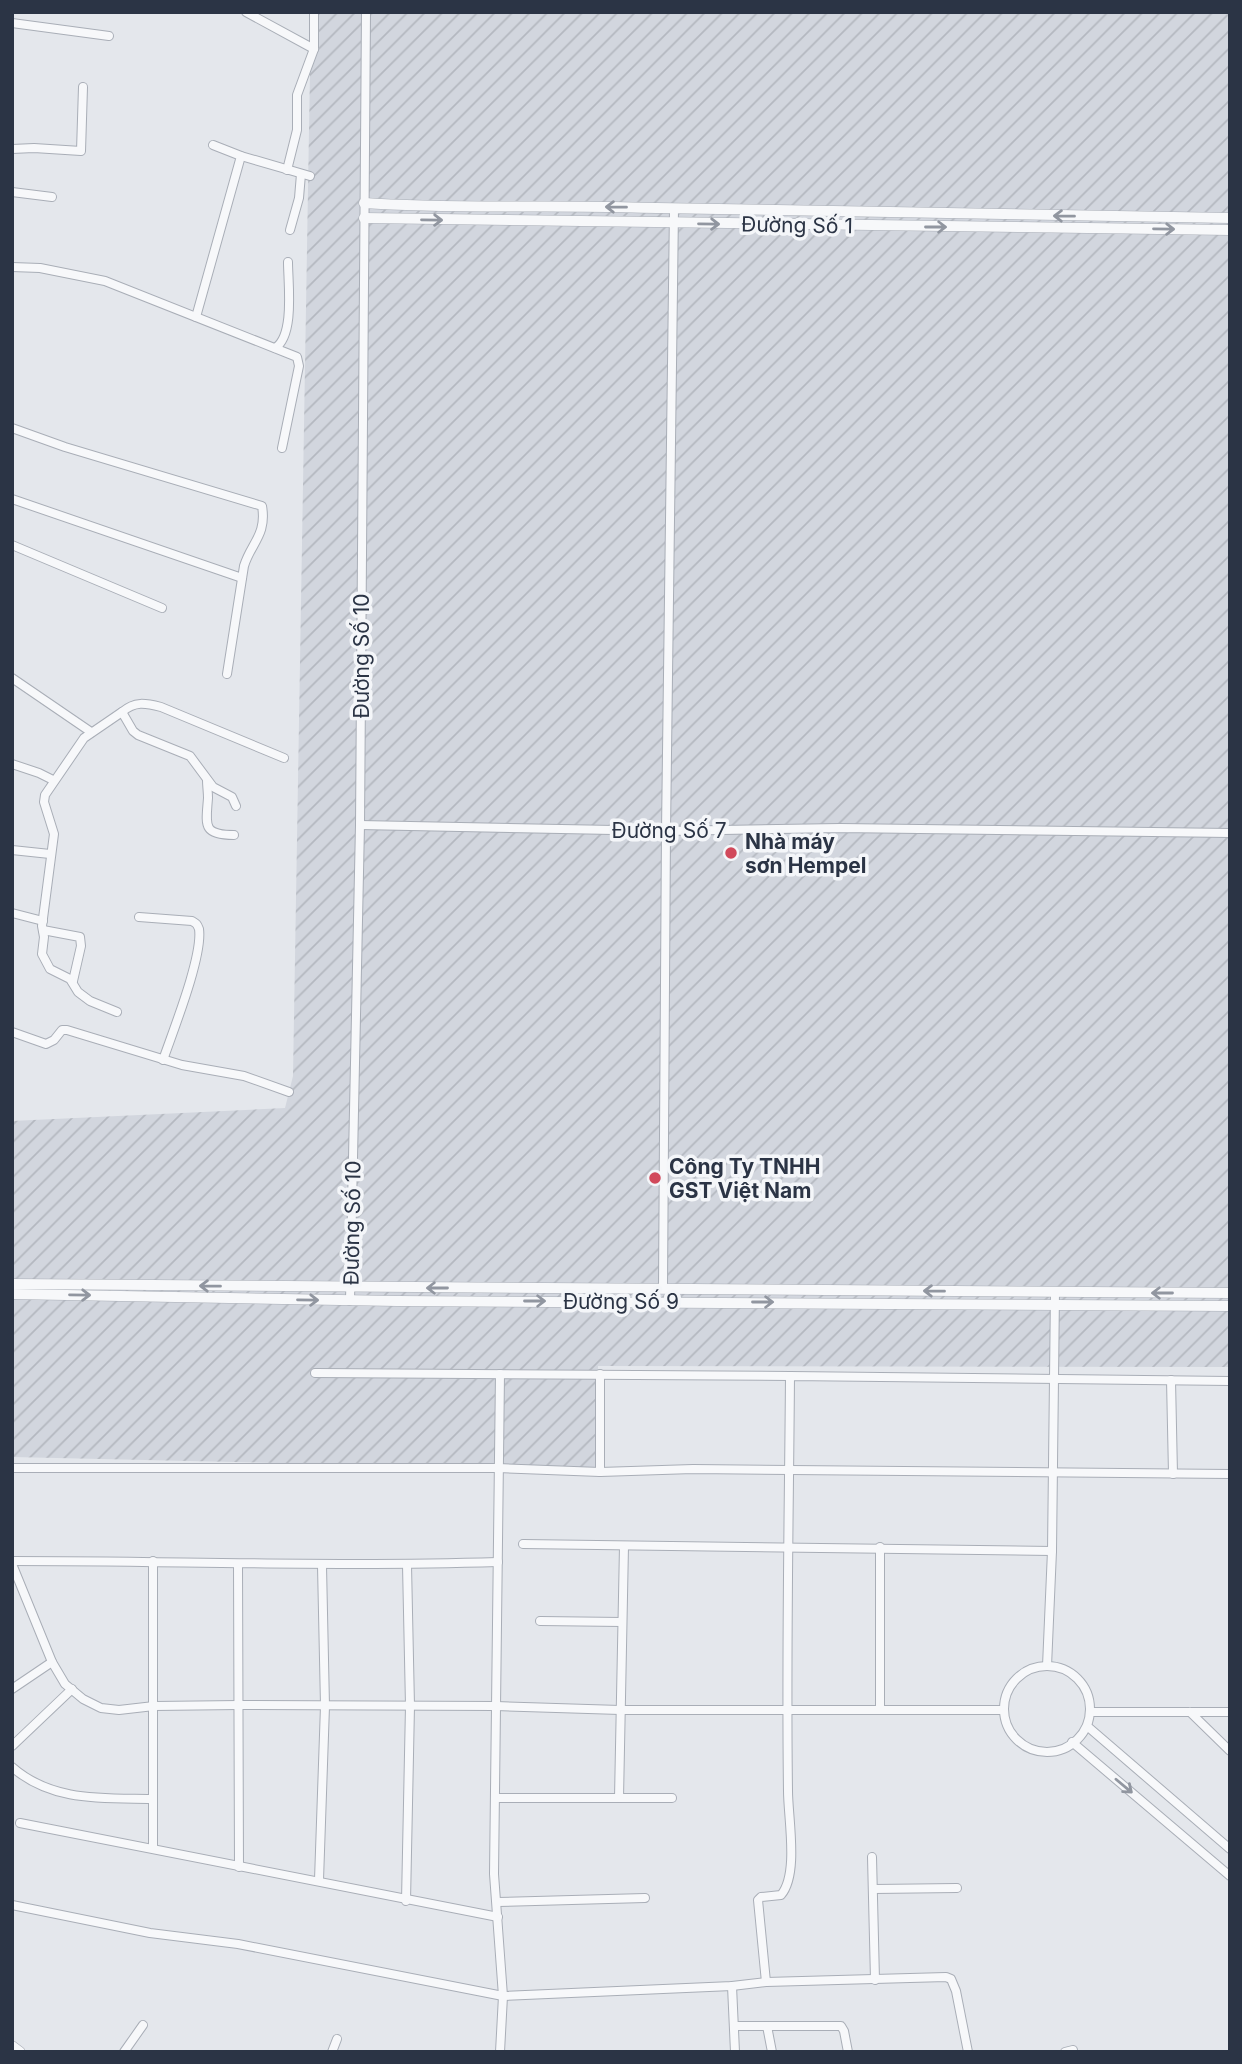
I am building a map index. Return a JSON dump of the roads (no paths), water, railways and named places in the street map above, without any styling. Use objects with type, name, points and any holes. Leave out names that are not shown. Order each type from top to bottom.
[{"type":"street","points":[[246,12],[314,49]]},
{"type":"street","points":[[287,170],[297,130],[296,95],[314,49],[314,12]]},
{"type":"street","name":"Đường Số 10","points":[[350,1301],[360,825],[366,12]]},
{"type":"street","points":[[12,23],[109,36]]},
{"type":"street","points":[[12,149],[81,151],[83,87]]},
{"type":"street","points":[[213,145],[306,175],[290,230]]},
{"type":"street","points":[[196,317],[241,156]]},
{"type":"street","points":[[12,192],[52,197]]},
{"type":"street","name":"Đường Số 1","points":[[364,203],[1230,218]]},
{"type":"street","points":[[663,1288],[674,209]]},
{"type":"street","name":"Đường Số 1","points":[[364,218],[1230,230]]},
{"type":"street","points":[[275,348],[283,342],[289,317],[288,262]]},
{"type":"street","points":[[12,267],[64,271],[105,281],[297,357],[300,360],[282,448]]},
{"type":"street","points":[[12,428],[65,447],[259,504],[263,509],[260,536],[248,553],[242,578],[227,674]]},
{"type":"street","points":[[12,499],[242,578]]},
{"type":"street","points":[[12,545],[162,608]]},
{"type":"street","points":[[12,678],[91,732]]},
{"type":"street","points":[[73,981],[50,969],[42,954],[53,827],[44,802],[52,780],[91,732],[132,704],[142,703],[161,707],[284,758]]},
{"type":"street","points":[[122,712],[133,731],[148,740],[190,756],[216,790],[232,797],[236,806]]},
{"type":"street","points":[[12,764],[52,780]]},
{"type":"street","points":[[207,780],[208,828],[216,834],[234,835]]},
{"type":"street","name":"Đường Số 7","points":[[360,825],[666,831],[840,828],[1230,833]]},
{"type":"street","points":[[12,850],[50,854]]},
{"type":"street","points":[[12,913],[80,937],[81,946],[73,981],[78,992],[90,1001],[117,1012]]},
{"type":"street","points":[[139,917],[192,921],[198,929],[196,960],[163,1059]]},
{"type":"street","points":[[12,1032],[46,1044],[54,1040],[62,1030],[67,1030],[163,1059],[244,1076],[289,1092]]},
{"type":"street","name":"Đường Số 9","points":[[12,1284],[1230,1293]]},
{"type":"street","points":[[1047,1666],[1052,1551],[1055,1292]]},
{"type":"street","name":"Đường Số 9","points":[[12,1294],[350,1301],[1230,1306]]},
{"type":"street","points":[[316,1373],[1230,1381]]},
{"type":"street","points":[[500,1374],[494,1874],[503,1996],[500,2052]]},
{"type":"street","points":[[600,1374],[600,1472]]},
{"type":"street","points":[[766,1982],[758,1900],[761,1897],[781,1895],[786,1889],[791,1870],[787,1709],[790,1376]]},
{"type":"street","points":[[1171,1380],[1173,1474]]},
{"type":"street","points":[[12,1468],[498,1468],[600,1472],[694,1469],[1230,1474]]},
{"type":"street","points":[[523,1544],[1052,1551]]},
{"type":"street","points":[[619,1798],[624,1546]]},
{"type":"street","points":[[880,1547],[880,1709]]},
{"type":"street","points":[[498,1562],[322,1566],[153,1561],[12,1562],[52,1662],[65,1684],[83,1699],[101,1708],[118,1710],[154,1706],[239,1705],[496,1706],[620,1710],[1004,1710]]},
{"type":"street","points":[[153,1561],[153,1848]]},
{"type":"street","points":[[238,1564],[239,1867]]},
{"type":"street","points":[[407,1565],[410,1706],[407,1900]]},
{"type":"street","points":[[319,1880],[325,1706],[322,1566]]},
{"type":"street","points":[[540,1621],[622,1622]]},
{"type":"street","points":[[12,1689],[52,1662]]},
{"type":"street","points":[[1047,1666],[1062,1668],[1075,1677],[1085,1689],[1090,1712],[1087,1726],[1072,1742],[1064,1748],[1049,1752],[1027,1747],[1011,1731],[1004,1710],[1006,1695],[1019,1676],[1032,1668],[1047,1666]]},
{"type":"street","points":[[12,1746],[72,1689]]},
{"type":"street","points":[[1090,1712],[1230,1712]]},
{"type":"street","points":[[1190,1712],[1230,1751]]},
{"type":"street","points":[[1087,1726],[1230,1849]]},
{"type":"street","points":[[1072,1742],[1230,1876]]},
{"type":"street","points":[[12,1767],[53,1792],[93,1798],[152,1799]]},
{"type":"street","points":[[495,1798],[672,1798]]},
{"type":"street","points":[[20,1822],[498,1917]]},
{"type":"street","points":[[872,1857],[875,1980]]},
{"type":"street","points":[[874,1889],[957,1888]]},
{"type":"street","points":[[497,1902],[645,1898]]},
{"type":"street","points":[[12,1905],[150,1933],[264,1949],[503,1996],[732,1986],[766,1982],[946,1977],[951,1979],[956,1991],[968,2052]]},
{"type":"street","points":[[732,1986],[735,2052]]},
{"type":"street","points":[[124,2052],[143,2025]]},
{"type":"street","points":[[734,2026],[841,2026],[848,2052]]},
{"type":"street","points":[[767,2026],[772,2052]]},
{"type":"street","points":[[332,2052],[337,2039]]},
{"type":"street","points":[[12,2046],[20,2052]]},
{"type":"place","name":"Nhà máy sơn Hempel","points":[[731,853]]},
{"type":"place","name":"Công Ty TNHH GST Việt Nam","points":[[655,1178]]}]
